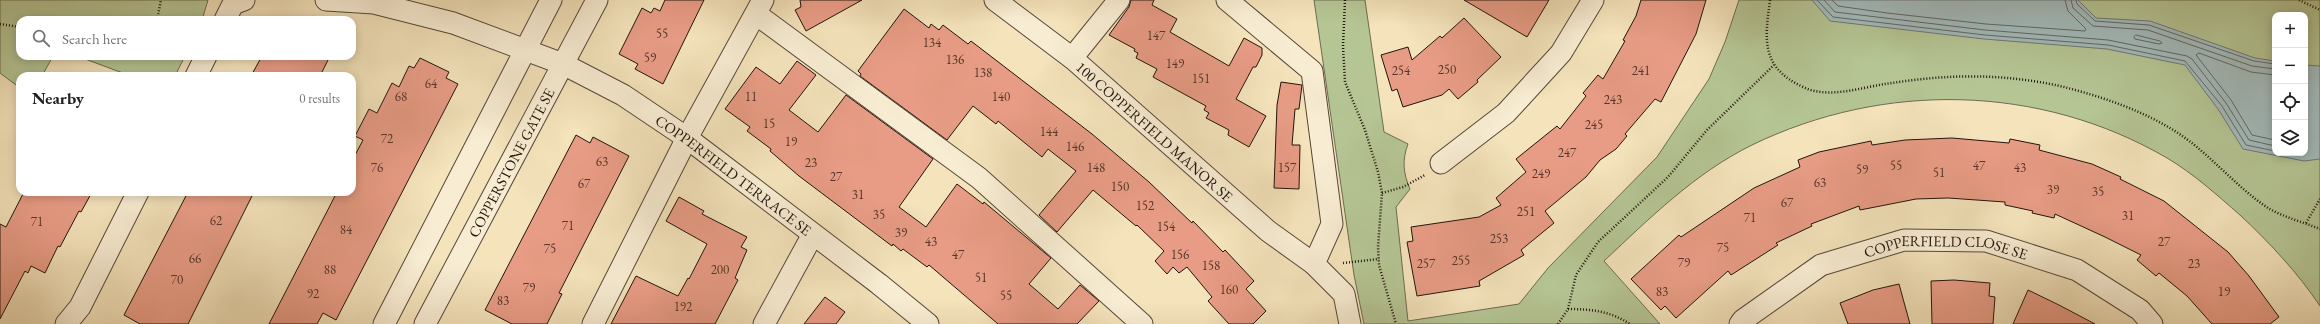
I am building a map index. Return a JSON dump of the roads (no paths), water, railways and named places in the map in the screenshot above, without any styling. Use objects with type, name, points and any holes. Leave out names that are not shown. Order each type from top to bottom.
[{"type":"street","points":[[227,16],[233,4],[244,0]]},
{"type":"street","name":"COPPERFIELD TERRACE SE","points":[[326,0],[374,3],[453,23],[564,64],[623,95],[687,138],[812,236],[879,284],[928,324]]},
{"type":"street","points":[[384,324],[551,0]]},
{"type":"street","name":"COPPERSTONE GATE SE","points":[[424,324],[597,0]]},
{"type":"street","name":"100 COPPERFIELD MANOR SE","points":[[995,0],[1072,58],[1268,231],[1314,264],[1344,294],[1350,324]]},
{"type":"street","points":[[1072,58],[1119,0]]},
{"type":"street","points":[[1227,0],[1312,71],[1332,224],[1314,264]]},
{"type":"street","points":[[1441,163],[1506,113],[1562,53],[1593,0]]},
{"type":"street","points":[[593,324],[687,138],[760,7],[979,178],[1142,324]]},
{"type":"street","points":[[198,72],[204,60]]},
{"type":"street","points":[[66,324],[80,307],[136,196]]},
{"type":"street","points":[[764,324],[812,236]]},
{"type":"street","name":"COPPERFIELD CLOSE SE","points":[[1740,324],[1743,320],[1820,264],[1904,240],[1986,241],[2077,270],[2140,310],[2152,324]]},
{"type":"water","points":[[1812,0],[2078,0],[2096,18],[2150,21],[2255,58],[2272,61],[2272,155],[2243,149],[2218,109],[2185,65],[2107,49],[1984,39],[1830,21]]},
{"type":"water","points":[[2308,65],[2320,66],[2320,159],[2304,161],[2279,156],[2308,156]]}]
